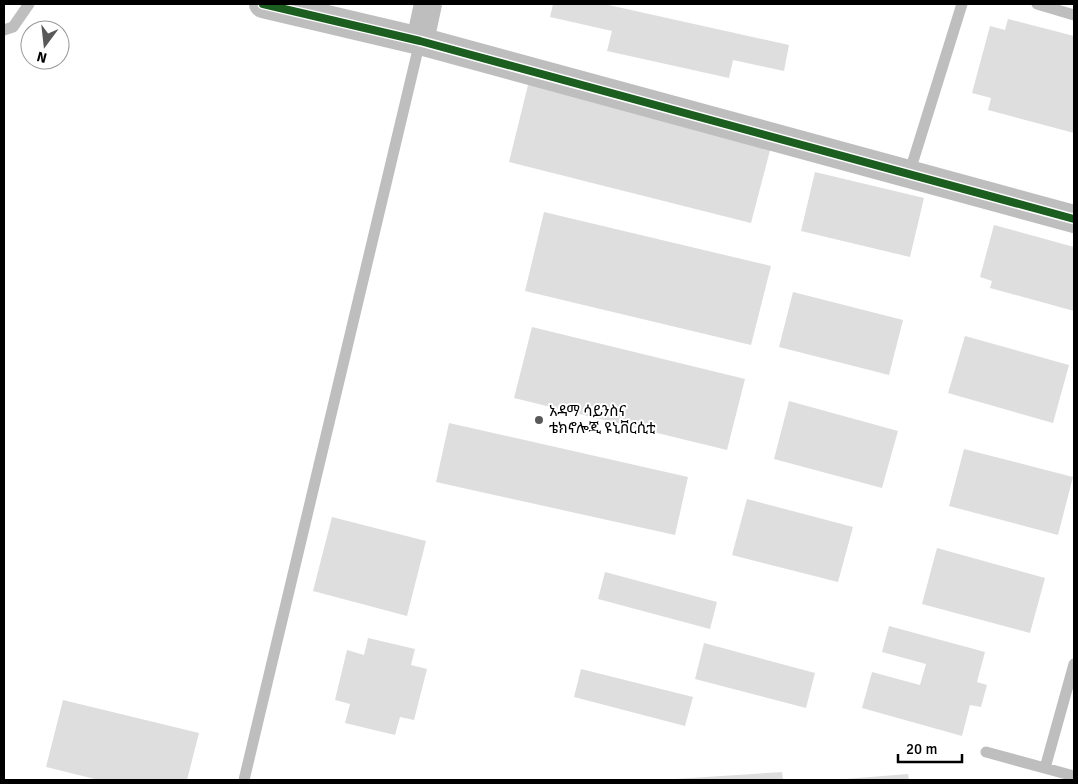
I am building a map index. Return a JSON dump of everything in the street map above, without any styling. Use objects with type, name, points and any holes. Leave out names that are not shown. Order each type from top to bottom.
[{"type":"street","points":[[263,4],[420,41],[1074,219]]},
{"type":"street","points":[[420,41],[428,4]]},
{"type":"lane","points":[[4,30],[14,27],[29,4]]},
{"type":"lane","points":[[908,175],[962,4]]},
{"type":"lane","points":[[1037,4],[1074,15]]},
{"type":"lane","points":[[244,780],[420,41]]},
{"type":"lane","points":[[1044,768],[1074,664]]},
{"type":"lane","points":[[986,752],[1074,776]]},
{"type":"building","points":[[553,4],[604,4],[789,45],[784,71],[733,60],[729,78],[607,51],[612,31],[550,17]]},
{"type":"building","points":[[1008,19],[1074,36],[1074,133],[988,110],[991,98],[972,93],[990,26],[1005,30]]},
{"type":"building","points":[[530,77],[773,139],[751,223],[509,162]]},
{"type":"building","points":[[815,172],[924,198],[910,257],[801,231]]},
{"type":"building","points":[[544,212],[771,266],[751,345],[525,291]]},
{"type":"building","points":[[994,225],[1074,247],[1074,311],[990,288],[992,281],[980,277]]},
{"type":"building","points":[[793,292],[903,320],[889,375],[779,347]]},
{"type":"building","points":[[532,327],[745,379],[727,450],[514,398]]},
{"type":"building","points":[[965,336],[1069,365],[1053,423],[948,393]]},
{"type":"building","points":[[789,401],[898,431],[882,488],[774,459]]},
{"type":"building","points":[[449,423],[688,477],[675,535],[436,482]]},
{"type":"building","points":[[964,449],[1073,477],[1058,535],[949,506]]},
{"type":"building","points":[[747,499],[853,527],[838,582],[732,555]]},
{"type":"building","points":[[332,517],[426,541],[407,616],[313,591]]},
{"type":"building","points":[[937,548],[1045,578],[1030,633],[922,604]]},
{"type":"building","points":[[605,572],[717,602],[710,629],[598,599]]},
{"type":"building","points":[[889,626],[985,652],[977,682],[987,685],[981,707],[970,705],[962,736],[862,708],[872,672],[920,685],[926,664],[882,652]]},
{"type":"building","points":[[368,638],[415,649],[411,665],[427,669],[414,720],[400,717],[395,735],[345,723],[350,704],[335,700],[347,650],[364,655]]},
{"type":"building","points":[[704,643],[815,673],[806,708],[695,679]]},
{"type":"building","points":[[581,669],[693,697],[685,726],[574,697]]},
{"type":"building","points":[[63,700],[199,733],[187,780],[99,780],[46,767]]},
{"type":"building","points":[[782,772],[783,780],[675,780],[675,779]]},
{"type":"building","points":[[908,774],[909,780],[845,780],[845,779]]},
{"type":"cycle path","points":[[263,4],[420,41],[1074,219]]},
{"type":"place","name":"አዳማ ሳይንስና ቴክኖሎጂ ዩኒቨርሲቲ","points":[[539,420]]}]
